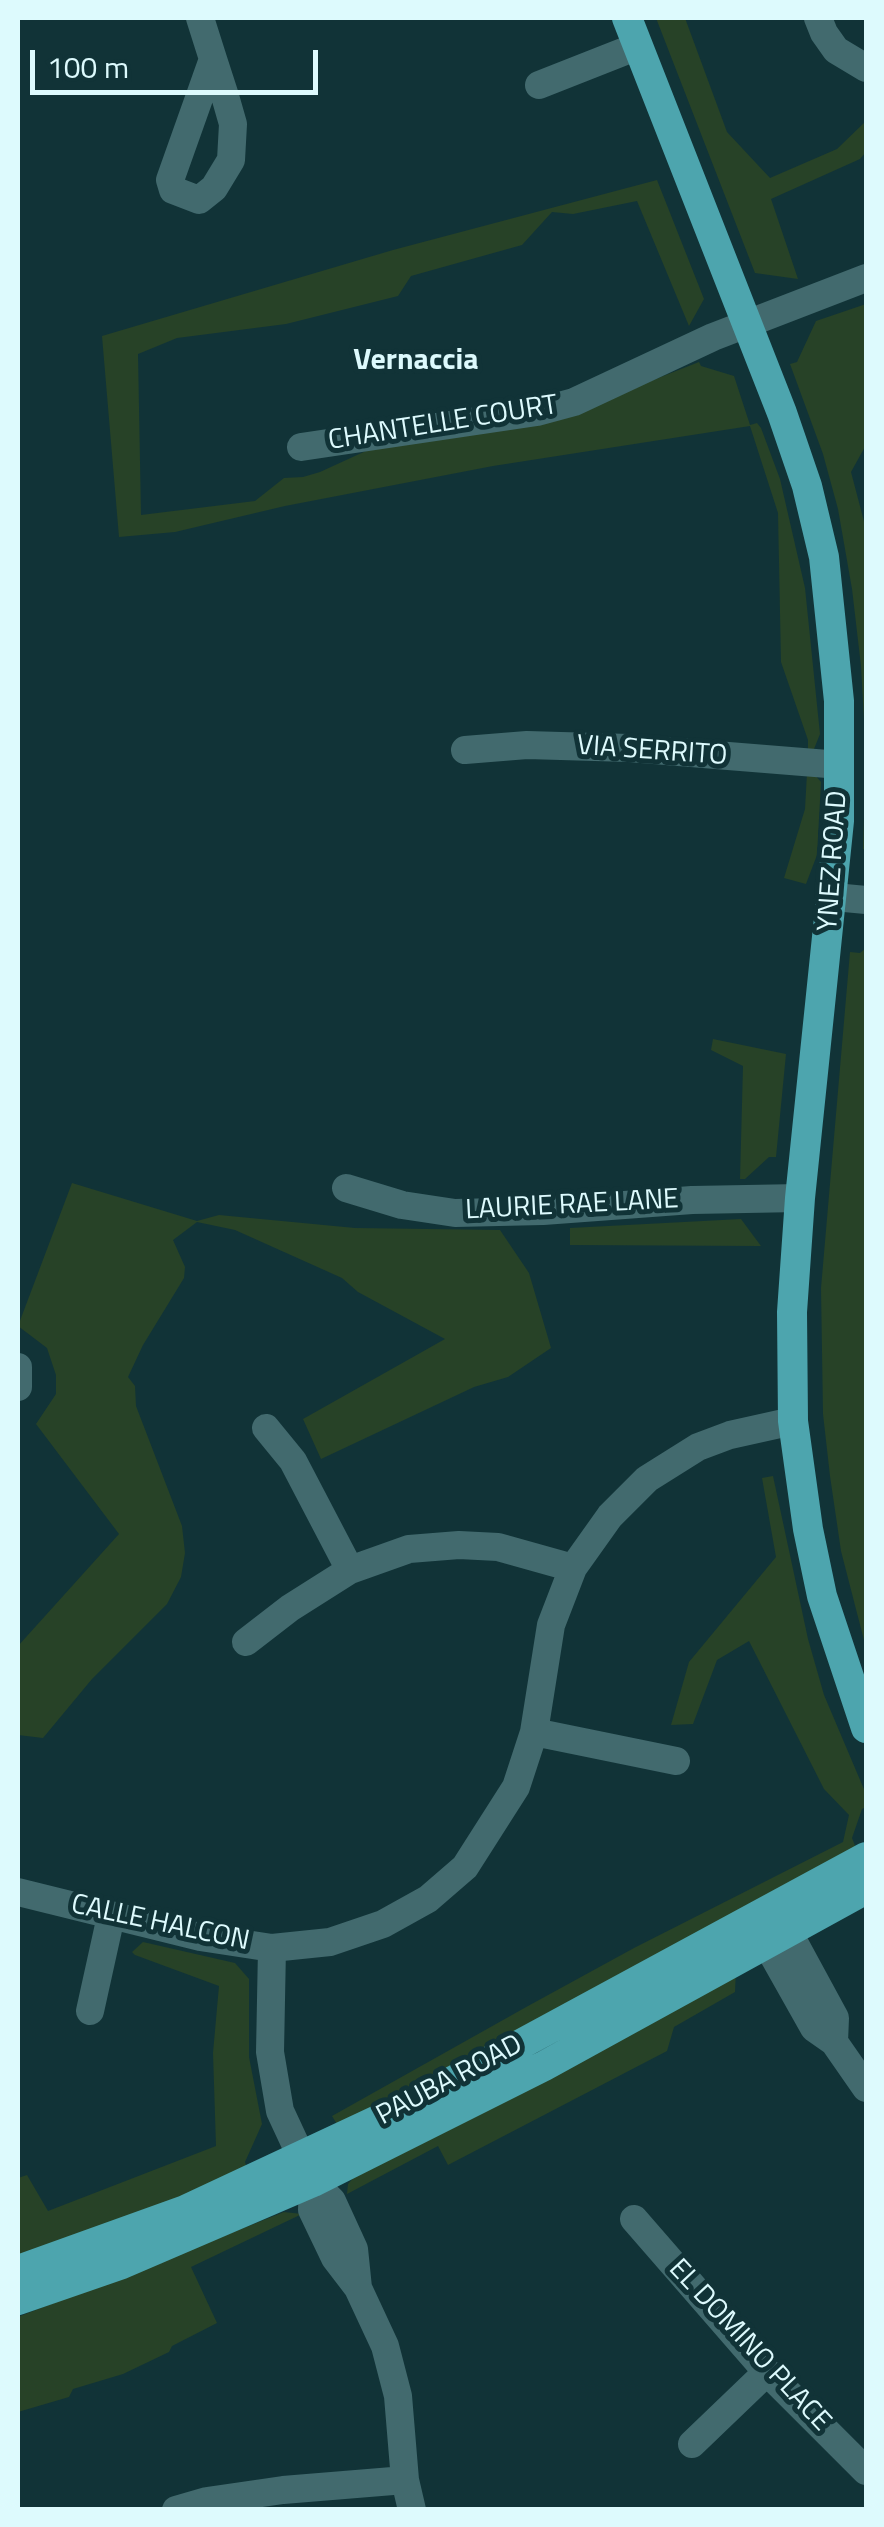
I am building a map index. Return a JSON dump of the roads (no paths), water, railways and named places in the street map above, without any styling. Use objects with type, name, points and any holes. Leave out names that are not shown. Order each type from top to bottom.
[{"type":"main road","name":"YNEZ ROAD","points":[[627,18],[748,324],[807,486],[824,557],[834,630],[840,765],[834,898],[800,1198],[792,1312],[792,1421],[822,1596],[866,1728]]},
{"type":"main road","name":"PAUBA ROAD","points":[[18,2300],[138,2257],[307,2170],[544,2066],[771,1926],[866,1857]]},
{"type":"main road","name":"PAUBA ROAD","points":[[771,1926],[866,1889]]},
{"type":"main road","name":"PAUBA ROAD","points":[[18,2270],[307,2170]]},
{"type":"street","points":[[200,18],[214,59]]},
{"type":"street","points":[[818,18],[836,50],[866,68]]},
{"type":"street","points":[[539,85],[638,46]]},
{"type":"street","name":"CHANTELLE COURT","points":[[301,447],[537,412],[574,402],[748,324],[866,278]]},
{"type":"street","name":"VIA SERRITO","points":[[465,750],[527,745],[629,748],[840,765]]},
{"type":"street","points":[[834,898],[866,900]]},
{"type":"street","name":"LAURIE RAE LANE","points":[[346,1188],[402,1206],[454,1213],[800,1198]]},
{"type":"street","points":[[18,1368],[18,1387]]},
{"type":"street","name":"CALLE HALCON","points":[[18,1892],[200,1938],[272,1948],[330,1942],[384,1924],[428,1899],[464,1867],[516,1787],[534,1732],[551,1625],[573,1568],[610,1516],[647,1479],[698,1448],[730,1435],[792,1421]]},
{"type":"street","points":[[266,1428],[293,1461],[350,1570]]},
{"type":"street","points":[[246,1642],[350,1570],[409,1549],[498,1547],[573,1568]]},
{"type":"street","points":[[534,1732],[676,1761]]},
{"type":"street","points":[[90,2011],[111,1916]]},
{"type":"street","points":[[771,1926],[814,2028],[834,2042],[866,2088]]},
{"type":"street","points":[[272,1948],[270,2052],[280,2111],[307,2170],[312,2210],[335,2258],[358,2288],[384,2346],[398,2396],[412,2510]]},
{"type":"street","name":"EL DOMINO PLACE","points":[[634,2220],[768,2372],[866,2471]]},
{"type":"street","points":[[692,2444],[768,2372]]},
{"type":"street","points":[[176,2510],[207,2501],[282,2490],[406,2480]]},
{"type":"district","name":"Vernaccia","points":[[416,362]]}]
